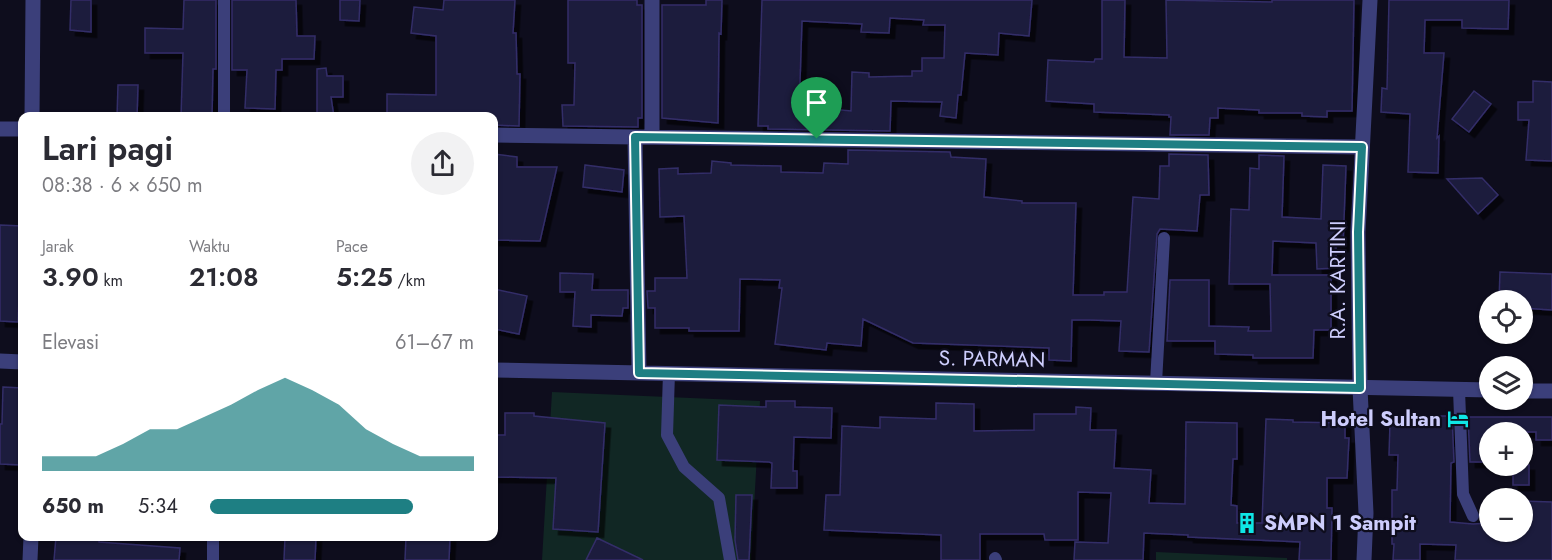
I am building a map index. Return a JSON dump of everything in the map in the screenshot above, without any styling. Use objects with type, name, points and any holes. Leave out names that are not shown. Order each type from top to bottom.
[{"type":"street","points":[[32,112],[33,0]]},
{"type":"street","points":[[652,0],[652,137]]},
{"type":"street","name":"R.A. KARTINI","points":[[1364,560],[1366,513],[1360,388],[1358,232],[1370,0]]},
{"type":"street","points":[[0,129],[18,129]]},
{"type":"street","points":[[498,135],[1362,147]]},
{"type":"street","points":[[635,137],[639,373]]},
{"type":"street","points":[[0,361],[18,362]]},
{"type":"street","name":"S. PARMAN","points":[[498,370],[1479,390]]},
{"type":"street","points":[[1533,391],[1552,391]]},
{"type":"street","points":[[30,560],[31,541]]},
{"type":"lane","points":[[224,0],[224,112]]},
{"type":"lane","points":[[1156,383],[1164,238]]},
{"type":"lane","points":[[669,373],[667,435],[684,466],[718,498],[730,560]]},
{"type":"lane","points":[[1459,390],[1463,494],[1473,516]]},
{"type":"lane","points":[[213,541],[213,560]]},
{"type":"green space","points":[[552,392],[760,401],[751,560],[542,560]]},
{"type":"green space","points":[[1156,552],[1287,558],[1287,560],[1156,560]]},
{"type":"building","points":[[71,0],[91,0],[91,32],[70,30]]},
{"type":"building","points":[[184,0],[216,0],[216,69],[213,69],[212,112],[181,112],[183,53],[145,53],[145,28],[183,29]]},
{"type":"building","points":[[232,0],[296,0],[297,36],[315,36],[314,59],[282,59],[282,70],[276,70],[275,109],[245,108],[247,70],[232,70]]},
{"type":"building","points":[[340,0],[360,0],[359,21],[340,20]]},
{"type":"building","points":[[444,0],[515,0],[513,33],[516,33],[517,74],[520,74],[519,126],[498,125],[498,112],[387,112],[387,94],[436,95],[436,36],[411,33],[414,7],[443,10]]},
{"type":"building","points":[[568,0],[637,0],[637,5],[642,5],[642,118],[638,118],[638,127],[563,126],[562,105],[574,105],[575,63],[568,63]]},
{"type":"building","points":[[706,0],[722,0],[721,34],[719,33],[718,123],[662,118],[662,5],[706,5]]},
{"type":"building","points":[[762,0],[1032,0],[1029,36],[999,33],[998,55],[965,53],[956,118],[940,116],[942,102],[891,101],[890,131],[768,129],[768,126],[758,126]],"holes":[[[890,18],[924,20],[923,25],[945,25],[944,58],[922,58],[922,71],[912,71],[912,76],[869,77],[869,73],[852,72],[851,111],[831,109],[830,113],[799,112],[802,21],[862,24],[861,32],[889,33]]]},
{"type":"building","points":[[1102,0],[1125,0],[1124,57],[1167,58],[1166,0],[1272,2],[1272,0],[1354,0],[1352,111],[1327,111],[1327,117],[1302,116],[1302,113],[1259,113],[1259,110],[1218,108],[1218,118],[1210,118],[1209,135],[1170,135],[1171,117],[1169,115],[1094,112],[1094,104],[1046,101],[1048,60],[1094,62],[1095,59],[1102,59]]},
{"type":"building","points":[[1389,0],[1509,0],[1508,29],[1462,28],[1462,20],[1425,20],[1424,53],[1444,53],[1437,138],[1439,136],[1438,173],[1408,172],[1410,114],[1381,112],[1382,88],[1387,89]]},
{"type":"building","points":[[326,68],[327,76],[343,76],[343,97],[331,97],[333,112],[317,112],[317,69]]},
{"type":"building","points":[[1533,81],[1552,82],[1552,161],[1526,160],[1529,120],[1518,120],[1518,102],[1533,102]]},
{"type":"building","points":[[118,85],[138,85],[137,112],[117,112]]},
{"type":"building","points":[[1474,91],[1491,104],[1469,132],[1452,119]]},
{"type":"building","points":[[848,150],[950,152],[951,157],[986,159],[984,197],[1022,201],[1022,203],[1076,203],[1073,295],[1127,292],[1133,197],[1159,199],[1160,166],[1169,166],[1169,154],[1208,155],[1209,195],[1200,195],[1197,231],[1160,229],[1157,234],[1149,352],[1119,351],[1121,321],[1090,320],[1072,320],[1071,361],[1049,360],[1049,348],[913,343],[863,319],[861,346],[827,343],[826,350],[775,344],[782,288],[779,288],[780,280],[740,279],[739,331],[655,328],[655,308],[648,308],[647,291],[655,291],[655,278],[687,278],[684,216],[660,217],[659,169],[678,168],[678,174],[711,173],[712,161],[731,163],[731,165],[781,166],[781,172],[823,173],[824,163],[848,164]]},
{"type":"building","points":[[498,155],[517,157],[517,167],[557,167],[540,241],[498,240]]},
{"type":"building","points":[[1259,155],[1284,156],[1282,217],[1321,219],[1323,165],[1346,166],[1343,246],[1336,246],[1336,268],[1317,269],[1316,243],[1273,241],[1272,275],[1331,275],[1331,330],[1314,330],[1313,358],[1253,358],[1253,355],[1215,354],[1215,341],[1167,341],[1170,280],[1209,280],[1209,326],[1249,327],[1248,331],[1271,331],[1270,284],[1229,284],[1231,209],[1249,210],[1250,168],[1259,169]]},
{"type":"building","points":[[585,165],[624,170],[622,192],[583,187]]},
{"type":"building","points":[[1482,178],[1498,195],[1478,214],[1447,179]]},
{"type":"building","points":[[0,225],[18,226],[18,322],[0,321]]},
{"type":"building","points":[[1500,272],[1552,274],[1552,310],[1533,309],[1533,290],[1499,290]]},
{"type":"building","points":[[560,273],[593,274],[592,290],[628,290],[628,308],[623,308],[622,316],[591,315],[591,327],[573,326],[575,292],[560,292]]},
{"type":"building","points":[[498,290],[527,296],[519,334],[498,330]]},
{"type":"building","points":[[3,387],[18,388],[18,465],[0,464],[0,424],[2,424]]},
{"type":"building","points":[[766,401],[795,401],[795,407],[832,408],[831,438],[794,437],[793,471],[797,471],[797,488],[771,488],[772,463],[717,460],[719,405],[766,407]]},
{"type":"building","points":[[936,403],[974,404],[974,431],[1034,430],[1034,414],[1076,414],[1076,407],[1091,408],[1090,430],[1116,430],[1114,468],[1151,470],[1149,503],[1185,504],[1186,422],[1237,423],[1237,459],[1233,459],[1231,505],[1237,506],[1237,523],[1262,523],[1266,419],[1345,423],[1345,438],[1349,438],[1347,478],[1327,478],[1327,508],[1332,508],[1331,560],[1299,560],[1300,542],[1144,533],[1143,560],[1074,560],[1075,542],[1108,543],[1111,493],[1078,492],[1078,540],[1045,540],[1044,534],[980,534],[980,560],[941,560],[941,535],[824,530],[826,495],[840,495],[842,426],[880,428],[880,417],[936,419]]},
{"type":"building","points":[[505,413],[534,413],[534,416],[605,423],[598,532],[553,529],[556,478],[498,477],[498,435],[505,435]]},
{"type":"building","points":[[1437,416],[1452,416],[1454,462],[1451,463],[1450,522],[1479,524],[1479,542],[1533,542],[1533,501],[1552,502],[1552,560],[1455,560],[1456,545],[1420,544],[1420,560],[1393,560],[1392,490],[1397,490],[1398,455],[1389,455],[1390,423],[1437,424]]},
{"type":"building","points":[[1468,417],[1552,417],[1552,440],[1536,440],[1533,422],[1479,422],[1479,462],[1470,462]]},
{"type":"building","points":[[1513,476],[1529,476],[1529,485],[1513,485]]},
{"type":"building","points":[[736,495],[752,495],[749,560],[738,560],[735,540]]},
{"type":"building","points":[[597,538],[643,560],[586,560]]},
{"type":"building","points":[[56,541],[99,541],[180,548],[179,560],[54,560]]},
{"type":"building","points":[[285,541],[316,541],[315,560],[284,560]]},
{"type":"building","points":[[406,541],[450,541],[449,560],[405,560]]},
{"type":"place","name":"Hotel Sultan","points":[[1458,419]]},
{"type":"place","name":"SMPN 1 Sampit","points":[[1247,523]]},
{"type":"route","points":[[635,137],[817,139],[1362,147],[1358,232],[1360,388],[639,373],[635,137]]}]
